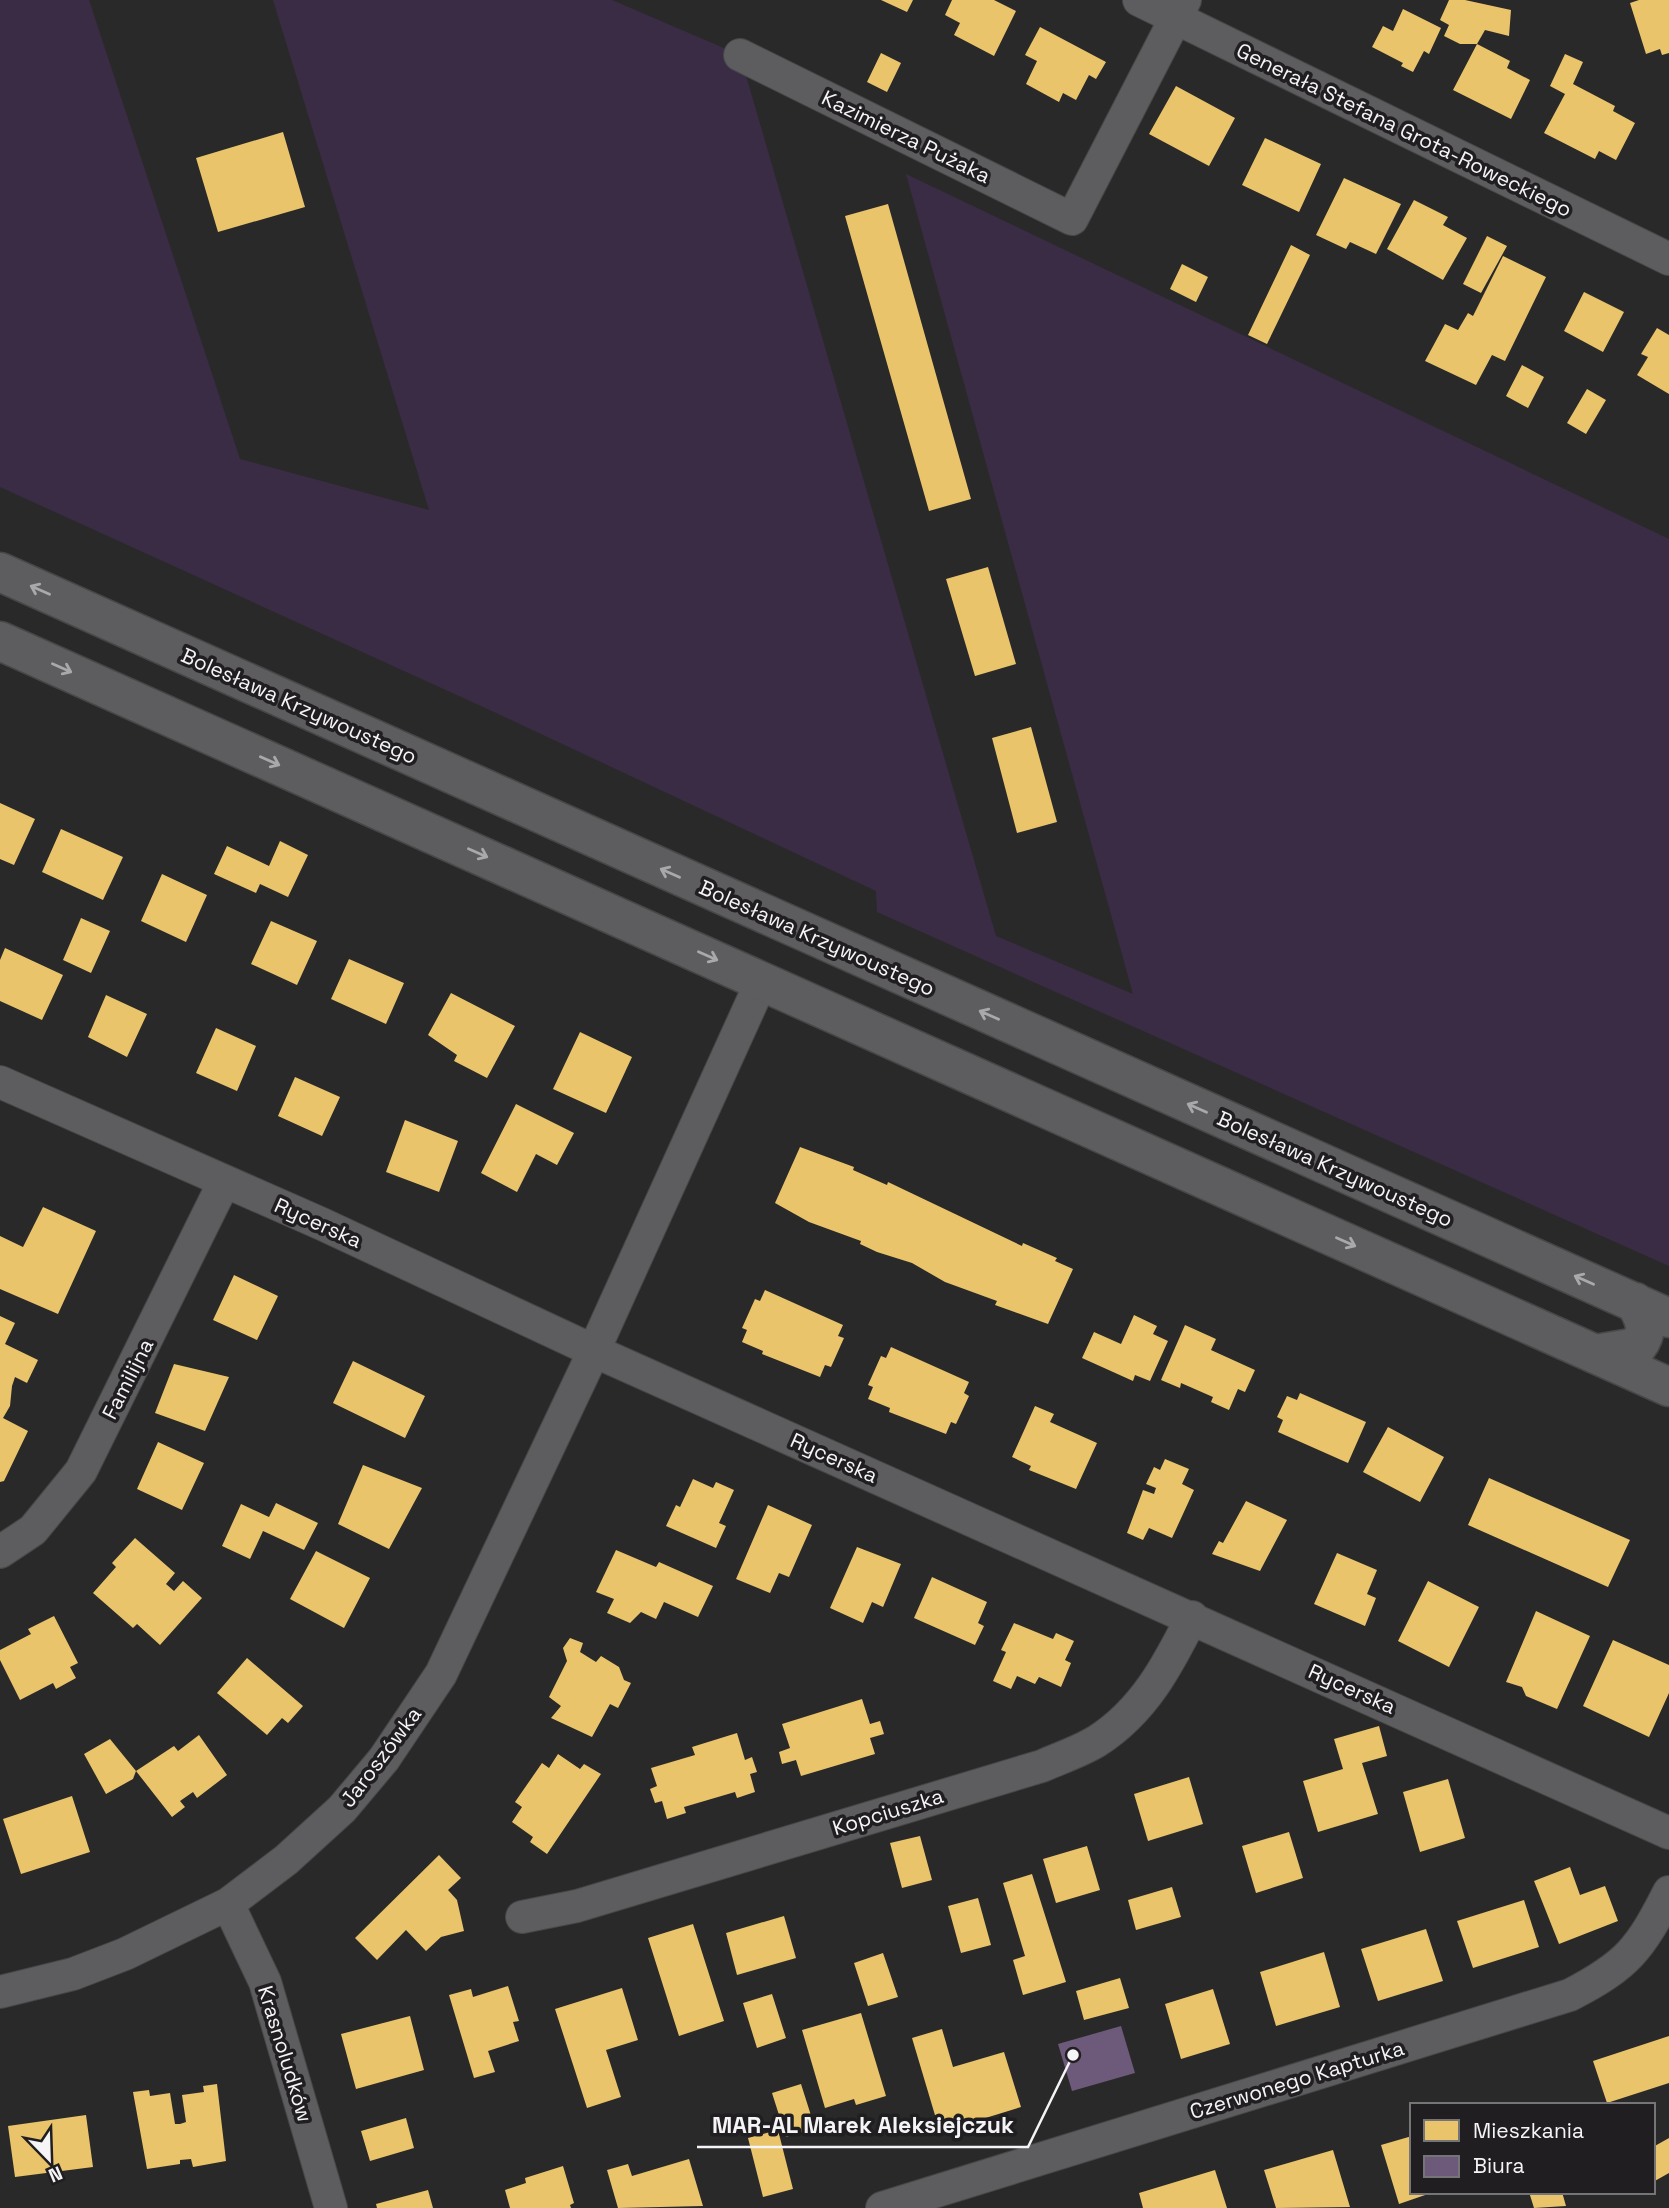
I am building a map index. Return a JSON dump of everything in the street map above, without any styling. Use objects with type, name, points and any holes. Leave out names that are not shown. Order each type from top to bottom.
[{"type":"main road","name":"Bolesława Krzywoustego","points":[[0,572],[1652,1310],[1646,1320],[1646,1336],[1637,1347],[1622,1352],[1595,1354]]},
{"type":"main road","points":[[0,640],[1669,1387]]},
{"type":"street","name":"Generała Stefana Grota-Roweckiego","points":[[1139,0],[1181,9],[1669,259]]},
{"type":"street","name":"Kazimierza Pużaka","points":[[740,55],[1072,219],[1181,9]]},
{"type":"street","name":"Jaroszówka","points":[[0,1992],[73,1974],[125,1954],[228,1904],[286,1860],[342,1809],[384,1759],[441,1674],[594,1352],[762,980]]},
{"type":"street","name":"Rycerska","points":[[0,1082],[322,1224],[594,1352],[1192,1617],[1669,1833]]},
{"type":"street","name":"Familijna","points":[[0,1552],[33,1530],[82,1471],[224,1182]]},
{"type":"street","name":"Kopciuszka","points":[[522,1917],[577,1906],[1042,1766],[1096,1742],[1131,1715],[1164,1672],[1192,1617]]},
{"type":"street","name":"Czerwonego Kapturka","points":[[883,2208],[1570,1995],[1606,1976],[1628,1960],[1646,1936],[1669,1892]]},
{"type":"street","name":"Krasnoludków","points":[[228,1904],[265,1982],[331,2208]]},
{"type":"shaded area","points":[[0,0],[89,0],[240,459],[429,510],[273,0],[612,0],[740,55],[996,936],[1133,994],[906,174],[1669,539],[1669,1266],[877,912],[876,891],[492,711],[0,487]]},
{"type":"building: Mieszkania","points":[[881,0],[913,0],[907,12]]},
{"type":"building: Mieszkania","points":[[952,0],[994,0],[1016,11],[994,56],[954,35],[960,23],[945,15]]},
{"type":"building: Mieszkania","points":[[1449,0],[1465,0],[1511,10],[1509,36],[1485,30],[1477,44],[1460,44],[1444,36],[1449,25],[1440,20]]},
{"type":"building: Mieszkania","points":[[1639,0],[1669,0],[1669,53],[1662,55],[1660,49],[1646,54],[1630,3]]},
{"type":"building: Mieszkania","points":[[1403,9],[1441,28],[1429,54],[1424,51],[1413,72],[1401,66],[1403,63],[1372,47],[1383,26],[1393,31]]},
{"type":"building: Mieszkania","points":[[1040,27],[1106,62],[1096,79],[1089,75],[1076,100],[1063,93],[1059,102],[1026,84],[1037,61],[1025,55]]},
{"type":"building: Mieszkania","points":[[1477,44],[1510,61],[1507,68],[1530,80],[1511,119],[1453,90]]},
{"type":"building: Mieszkania","points":[[881,53],[901,63],[887,92],[867,82]]},
{"type":"building: Mieszkania","points":[[1565,54],[1583,62],[1573,84],[1615,106],[1613,111],[1635,123],[1616,160],[1599,151],[1595,159],[1544,133],[1565,94],[1550,86]]},
{"type":"building: Mieszkania","points":[[1176,86],[1235,118],[1209,166],[1149,134]]},
{"type":"building: Mieszkania","points":[[283,132],[305,207],[218,232],[196,158]]},
{"type":"building: Mieszkania","points":[[1265,138],[1321,164],[1299,212],[1242,185]]},
{"type":"building: Mieszkania","points":[[1344,178],[1401,204],[1376,254],[1350,242],[1346,249],[1316,235]]},
{"type":"building: Mieszkania","points":[[1414,200],[1448,217],[1443,225],[1467,238],[1443,280],[1387,249]]},
{"type":"building: Mieszkania","points":[[888,204],[971,499],[929,511],[845,216]]},
{"type":"building: Mieszkania","points":[[1487,236],[1507,246],[1481,293],[1463,284]]},
{"type":"building: Mieszkania","points":[[1291,245],[1310,255],[1267,344],[1248,335]]},
{"type":"building: Mieszkania","points":[[1503,256],[1546,277],[1505,361],[1492,355],[1476,385],[1425,361],[1445,324],[1458,330],[1468,313],[1473,316]]},
{"type":"building: Mieszkania","points":[[1182,264],[1208,277],[1196,302],[1170,289]]},
{"type":"building: Mieszkania","points":[[1584,292],[1624,312],[1603,352],[1564,331]]},
{"type":"building: Mieszkania","points":[[1657,328],[1669,335],[1669,394],[1637,375],[1648,357],[1641,354]]},
{"type":"building: Mieszkania","points":[[1522,365],[1544,377],[1528,408],[1506,396]]},
{"type":"building: Mieszkania","points":[[1587,389],[1606,400],[1586,434],[1567,423]]},
{"type":"building: Mieszkania","points":[[988,567],[1016,664],[975,676],[946,579]]},
{"type":"building: Mieszkania","points":[[1031,727],[1057,822],[1017,833],[992,738]]},
{"type":"building: Mieszkania","points":[[0,803],[35,819],[14,865],[0,859]]},
{"type":"building: Mieszkania","points":[[61,829],[123,857],[103,900],[42,872]]},
{"type":"building: Mieszkania","points":[[280,841],[308,855],[288,897],[260,884],[256,893],[214,874],[227,846],[269,866]]},
{"type":"building: Mieszkania","points":[[162,874],[207,895],[186,942],[141,921]]},
{"type":"building: Mieszkania","points":[[81,918],[110,931],[91,973],[63,960]]},
{"type":"building: Mieszkania","points":[[271,921],[317,941],[297,985],[251,964]]},
{"type":"building: Mieszkania","points":[[5,948],[63,975],[42,1020],[0,1001],[0,960]]},
{"type":"building: Mieszkania","points":[[349,959],[404,983],[386,1024],[331,999]]},
{"type":"building: Mieszkania","points":[[451,993],[515,1026],[487,1078],[454,1061],[457,1055],[428,1035]]},
{"type":"building: Mieszkania","points":[[106,995],[147,1014],[127,1057],[88,1037]]},
{"type":"building: Mieszkania","points":[[216,1028],[256,1046],[237,1091],[196,1073]]},
{"type":"building: Mieszkania","points":[[580,1032],[632,1057],[606,1113],[553,1089]]},
{"type":"building: Mieszkania","points":[[295,1077],[340,1097],[322,1136],[278,1116]]},
{"type":"building: Mieszkania","points":[[516,1104],[574,1133],[557,1165],[536,1154],[517,1192],[481,1173]]},
{"type":"building: Mieszkania","points":[[405,1120],[458,1141],[439,1192],[386,1172]]},
{"type":"building: Mieszkania","points":[[800,1147],[854,1167],[853,1170],[887,1185],[888,1182],[1022,1246],[1023,1243],[1057,1258],[1055,1261],[1073,1269],[1048,1324],[995,1305],[997,1301],[945,1282],[912,1263],[877,1252],[860,1244],[861,1241],[809,1222],[775,1203]]},
{"type":"building: Mieszkania","points":[[43,1207],[96,1231],[58,1314],[0,1289],[0,1236],[23,1247]]},
{"type":"building: Mieszkania","points":[[234,1275],[278,1296],[257,1340],[213,1320]]},
{"type":"building: Mieszkania","points":[[765,1290],[843,1325],[838,1336],[844,1338],[831,1367],[825,1365],[820,1377],[762,1354],[763,1351],[742,1342],[747,1330],[742,1328],[755,1299],[760,1301]]},
{"type":"building: Mieszkania","points":[[1134,1315],[1157,1326],[1153,1334],[1168,1341],[1150,1381],[1135,1375],[1133,1381],[1082,1358],[1094,1332],[1121,1344]]},
{"type":"building: Mieszkania","points":[[0,1316],[15,1323],[5,1344],[38,1360],[27,1383],[15,1377],[12,1386],[10,1406],[3,1418],[28,1431],[4,1481],[0,1482]]},
{"type":"building: Mieszkania","points":[[1185,1325],[1216,1339],[1211,1350],[1255,1370],[1245,1392],[1238,1389],[1229,1410],[1211,1402],[1213,1397],[1181,1383],[1180,1388],[1161,1380]]},
{"type":"building: Mieszkania","points":[[891,1347],[969,1382],[964,1393],[969,1396],[956,1424],[951,1422],[946,1434],[889,1412],[890,1408],[868,1399],[873,1387],[868,1385],[881,1356],[886,1358]]},
{"type":"building: Mieszkania","points":[[353,1361],[425,1396],[405,1438],[333,1403]]},
{"type":"building: Mieszkania","points":[[174,1364],[229,1377],[205,1431],[155,1413]]},
{"type":"building: Mieszkania","points":[[1300,1393],[1366,1422],[1348,1463],[1278,1432],[1283,1420],[1277,1417],[1287,1396],[1297,1400]]},
{"type":"building: Mieszkania","points":[[1035,1406],[1054,1414],[1050,1422],[1097,1443],[1076,1489],[1029,1470],[1031,1466],[1012,1457]]},
{"type":"building: Mieszkania","points":[[1388,1427],[1444,1457],[1420,1502],[1363,1472]]},
{"type":"building: Mieszkania","points":[[158,1442],[204,1463],[182,1510],[137,1489]]},
{"type":"building: Mieszkania","points":[[1165,1459],[1189,1469],[1182,1484],[1194,1490],[1172,1538],[1149,1528],[1143,1540],[1127,1533],[1143,1490],[1154,1494],[1156,1488],[1146,1484],[1154,1467],[1160,1470]]},
{"type":"building: Mieszkania","points":[[363,1465],[422,1488],[389,1549],[338,1524]]},
{"type":"building: Mieszkania","points":[[1489,1478],[1630,1540],[1608,1587],[1468,1525]]},
{"type":"building: Mieszkania","points":[[693,1479],[713,1488],[716,1482],[734,1490],[719,1523],[726,1526],[716,1548],[666,1526],[676,1505],[680,1507]]},
{"type":"building: Mieszkania","points":[[1246,1501],[1287,1520],[1260,1571],[1212,1554],[1219,1541],[1223,1543]]},
{"type":"building: Mieszkania","points":[[276,1503],[318,1523],[304,1550],[263,1531],[250,1559],[222,1546],[241,1504],[269,1517]]},
{"type":"building: Mieszkania","points":[[768,1505],[812,1525],[789,1577],[779,1573],[770,1593],[736,1579]]},
{"type":"building: Mieszkania","points":[[135,1538],[175,1573],[166,1584],[174,1591],[183,1581],[202,1598],[160,1645],[137,1624],[133,1628],[93,1593],[116,1567],[112,1563]]},
{"type":"building: Mieszkania","points":[[857,1547],[901,1564],[883,1607],[872,1602],[863,1623],[830,1608]]},
{"type":"building: Mieszkania","points":[[616,1550],[656,1567],[659,1562],[713,1586],[698,1617],[664,1602],[656,1619],[641,1612],[630,1623],[607,1613],[614,1599],[596,1592]]},
{"type":"building: Mieszkania","points":[[316,1551],[370,1578],[344,1628],[290,1599]]},
{"type":"building: Mieszkania","points":[[1337,1553],[1377,1570],[1367,1594],[1376,1598],[1365,1626],[1314,1604]]},
{"type":"building: Mieszkania","points":[[932,1577],[987,1602],[978,1623],[984,1626],[975,1645],[914,1618]]},
{"type":"building: Mieszkania","points":[[1428,1581],[1479,1607],[1449,1667],[1398,1641]]},
{"type":"building: Mieszkania","points":[[1536,1611],[1590,1636],[1557,1709],[1526,1696],[1522,1687],[1506,1682]]},
{"type":"building: Mieszkania","points":[[54,1616],[78,1663],[70,1667],[76,1678],[56,1689],[53,1683],[20,1700],[0,1660],[0,1650],[31,1634],[28,1629]]},
{"type":"building: Mieszkania","points":[[1014,1623],[1053,1639],[1056,1633],[1074,1641],[1065,1660],[1071,1663],[1061,1687],[1039,1677],[1035,1684],[1017,1676],[1011,1689],[993,1681],[1006,1652],[1001,1650]]},
{"type":"building: Mieszkania","points":[[570,1638],[583,1643],[580,1652],[596,1662],[601,1656],[619,1667],[624,1680],[631,1683],[618,1708],[610,1704],[592,1737],[551,1718],[561,1706],[549,1697],[567,1661],[563,1648]]},
{"type":"building: Mieszkania","points":[[1613,1640],[1669,1665],[1669,1693],[1649,1737],[1583,1706]]},
{"type":"building: Mieszkania","points":[[247,1658],[303,1706],[288,1723],[282,1718],[267,1735],[217,1693]]},
{"type":"building: Mieszkania","points":[[862,1699],[870,1724],[880,1721],[884,1734],[870,1738],[875,1754],[801,1776],[796,1760],[782,1764],[779,1752],[790,1748],[782,1724]]},
{"type":"building: Mieszkania","points":[[1379,1726],[1387,1756],[1362,1763],[1378,1814],[1318,1832],[1303,1781],[1343,1769],[1334,1739]]},
{"type":"building: Mieszkania","points":[[737,1733],[745,1760],[752,1757],[757,1772],[750,1774],[755,1792],[737,1798],[735,1792],[684,1807],[686,1813],[667,1819],[662,1801],[655,1803],[650,1789],[657,1786],[651,1768],[695,1755],[692,1747]]},
{"type":"building: Mieszkania","points":[[199,1735],[227,1775],[197,1798],[193,1792],[180,1801],[185,1807],[172,1817],[136,1771],[174,1746],[178,1751]]},
{"type":"building: Mieszkania","points":[[110,1739],[136,1771],[133,1779],[106,1794],[84,1754]]},
{"type":"building: Mieszkania","points":[[558,1754],[580,1769],[584,1764],[601,1774],[547,1854],[530,1842],[533,1837],[512,1822],[522,1807],[515,1802],[542,1763],[549,1768]]},
{"type":"building: Mieszkania","points":[[1189,1777],[1203,1824],[1148,1841],[1134,1794]]},
{"type":"building: Mieszkania","points":[[1448,1779],[1465,1838],[1420,1852],[1403,1792]]},
{"type":"building: Mieszkania","points":[[72,1796],[90,1852],[21,1874],[3,1819]]},
{"type":"building: Mieszkania","points":[[1289,1832],[1303,1878],[1256,1893],[1242,1846]]},
{"type":"building: Mieszkania","points":[[920,1836],[932,1880],[902,1888],[890,1843]]},
{"type":"building: Mieszkania","points":[[1087,1846],[1100,1890],[1056,1903],[1043,1859]]},
{"type":"building: Mieszkania","points":[[439,1855],[461,1878],[448,1890],[457,1900],[464,1931],[441,1937],[426,1951],[406,1930],[377,1960],[355,1938]]},
{"type":"building: Mieszkania","points":[[1570,1867],[1580,1895],[1605,1886],[1618,1921],[1559,1944],[1534,1881]]},
{"type":"building: Mieszkania","points":[[1032,1874],[1066,1982],[1023,1995],[1013,1960],[1025,1956],[1003,1883]]},
{"type":"building: Mieszkania","points":[[1172,1887],[1181,1917],[1136,1930],[1128,1900]]},
{"type":"building: Mieszkania","points":[[978,1898],[991,1945],[961,1953],[948,1906]]},
{"type":"building: Mieszkania","points":[[1524,1900],[1539,1947],[1473,1968],[1457,1921]]},
{"type":"building: Mieszkania","points":[[784,1916],[796,1958],[737,1975],[726,1933]]},
{"type":"building: Mieszkania","points":[[693,1924],[724,2021],[679,2036],[648,1938]]},
{"type":"building: Mieszkania","points":[[1426,1929],[1443,1981],[1378,2001],[1361,1949]]},
{"type":"building: Mieszkania","points":[[1324,1952],[1340,2007],[1276,2026],[1260,1972]]},
{"type":"building: Mieszkania","points":[[883,1953],[898,1997],[868,2006],[854,1963]]},
{"type":"building: Mieszkania","points":[[1120,1978],[1129,2008],[1084,2020],[1076,1991]]},
{"type":"building: Mieszkania","points":[[508,1986],[519,2021],[513,2022],[519,2041],[488,2051],[495,2072],[474,2078],[449,1995],[471,1989],[473,1997]]},
{"type":"building: Mieszkania","points":[[622,1988],[638,2040],[606,2050],[621,2097],[587,2108],[555,2009]]},
{"type":"building: Mieszkania","points":[[1213,1989],[1230,2044],[1181,2059],[1165,2004]]},
{"type":"building: Mieszkania","points":[[772,1994],[786,2038],[757,2048],[743,2003]]},
{"type":"building: Mieszkania","points":[[861,2013],[886,2096],[856,2105],[854,2099],[825,2108],[802,2030]]},
{"type":"building: Mieszkania","points":[[410,2016],[424,2070],[356,2089],[341,2034]]},
{"type":"building: Mieszkania","points":[[942,2029],[953,2067],[1004,2052],[1021,2107],[940,2132],[912,2038]]},
{"type":"building: Mieszkania","points":[[1669,2036],[1669,2083],[1607,2103],[1593,2061]]},
{"type":"building: Mieszkania","points":[[217,2084],[226,2161],[193,2167],[191,2159],[180,2160],[180,2164],[147,2169],[133,2092],[149,2090],[150,2096],[170,2093],[175,2124],[180,2124],[186,2122],[182,2095],[204,2092],[203,2086]]},
{"type":"building: Mieszkania","points":[[801,2084],[815,2128],[786,2137],[772,2093]]},
{"type":"building: Mieszkania","points":[[86,2115],[93,2167],[15,2177],[8,2126]]},
{"type":"building: Mieszkania","points":[[406,2118],[414,2148],[370,2161],[361,2131]]},
{"type":"building: Mieszkania","points":[[778,2130],[793,2189],[763,2197],[748,2138]]},
{"type":"building: Mieszkania","points":[[1410,2137],[1410,2194],[1428,2194],[1399,2204],[1381,2145]]},
{"type":"building: Mieszkania","points":[[1669,2138],[1669,2173],[1655,2181],[1655,2146]]},
{"type":"building: Mieszkania","points":[[1333,2150],[1350,2207],[1276,2208],[1264,2170]]},
{"type":"building: Mieszkania","points":[[689,2159],[703,2206],[618,2208],[607,2170],[628,2164],[632,2176]]},
{"type":"building: Mieszkania","points":[[563,2166],[574,2203],[570,2205],[571,2208],[510,2208],[505,2190],[526,2183],[525,2178]]},
{"type":"building: Mieszkania","points":[[1215,2170],[1227,2208],[1143,2208],[1139,2193]]},
{"type":"building: Mieszkania","points":[[428,2190],[433,2208],[377,2208],[376,2204]]},
{"type":"building: Mieszkania","points":[[1530,2194],[1563,2194],[1566,2206],[1534,2208]]},
{"type":"building: Biura","points":[[1121,2026],[1135,2073],[1072,2091],[1058,2044]]},
{"type":"place","name":"MAR-AL Marek Aleksiejczuk","points":[[1073,2055]]}]
